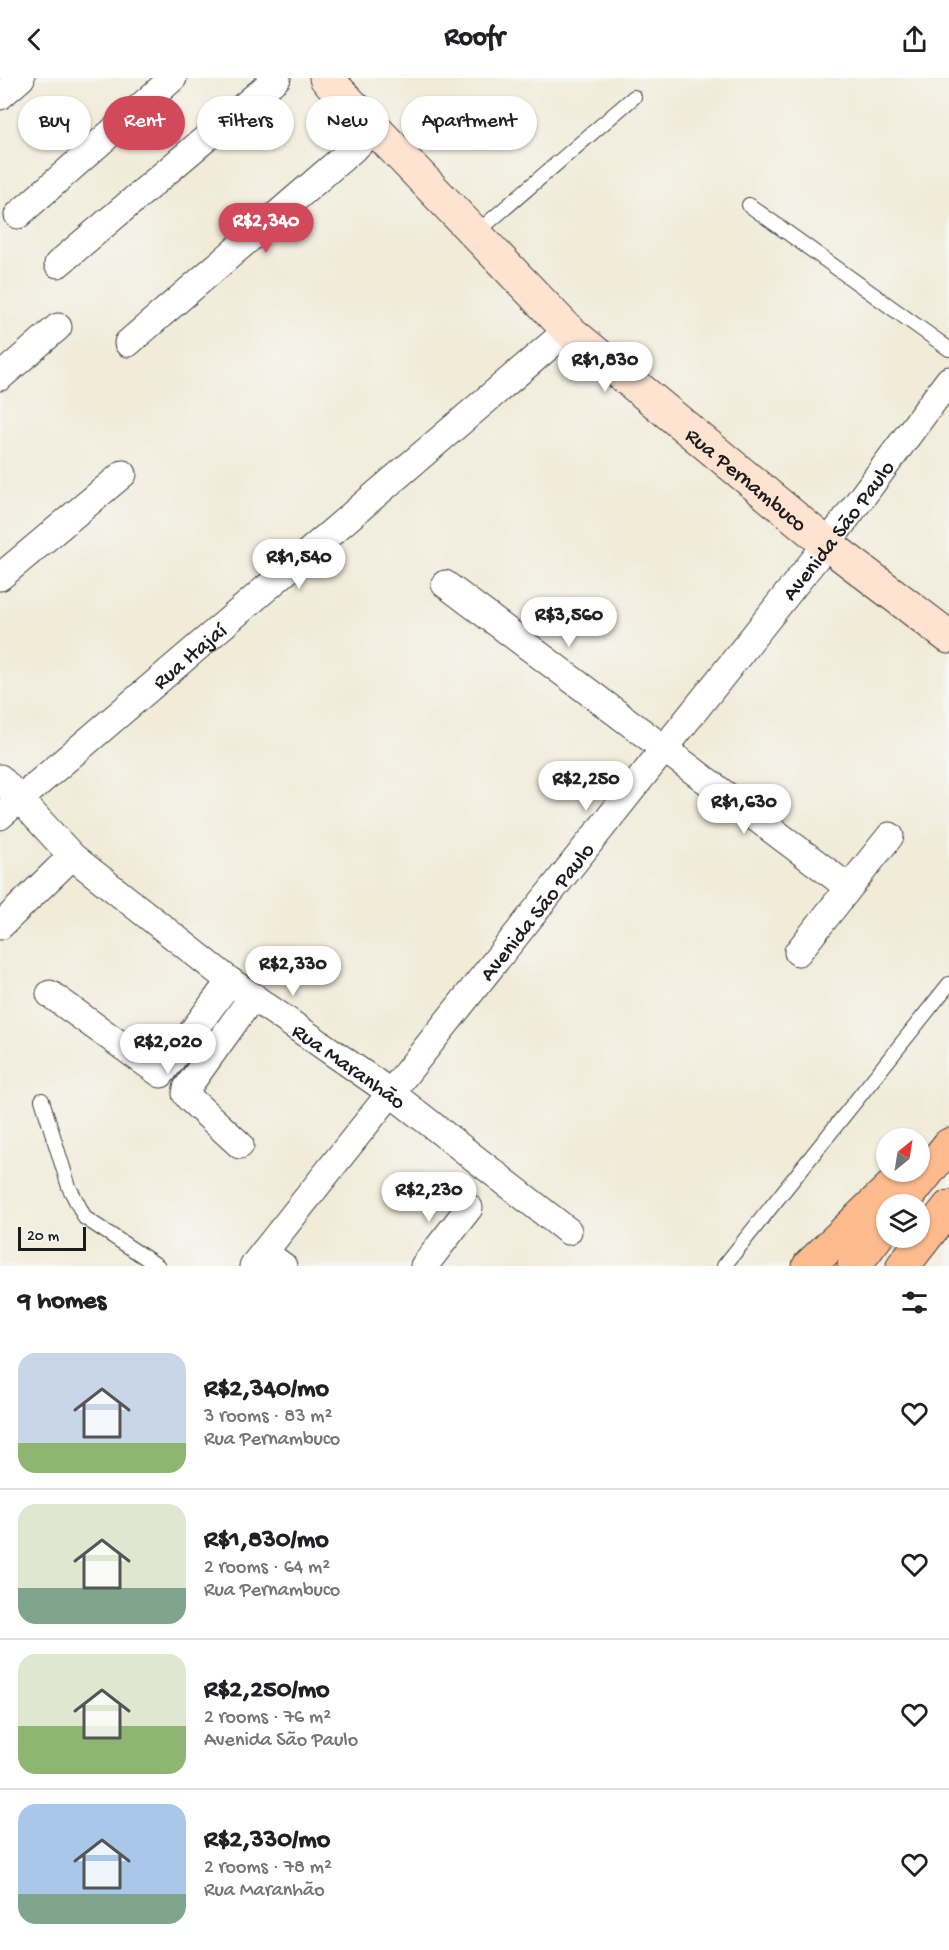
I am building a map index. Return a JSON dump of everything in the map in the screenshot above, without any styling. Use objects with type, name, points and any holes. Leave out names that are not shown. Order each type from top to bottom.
[{"type":"highway","points":[[930,1149],[949,1131]]},
{"type":"highway","points":[[910,1194],[949,1145]]},
{"type":"highway","points":[[809,1266],[897,1182]]},
{"type":"highway","points":[[903,1266],[949,1207]]},
{"type":"highway","points":[[854,1266],[876,1237]]},
{"type":"street","points":[[0,96],[21,78]]},
{"type":"street","points":[[18,215],[173,78]]},
{"type":"street","points":[[58,264],[277,78]]},
{"type":"street","name":"Rua Pernambuco","points":[[335,82],[346,96]]},
{"type":"street","name":"Rua Pernambuco","points":[[389,146],[568,330],[827,543],[949,638]]},
{"type":"street","points":[[128,343],[352,150]]},
{"type":"street","points":[[0,377],[57,327]]},
{"type":"street","name":"Rua Itajaí","points":[[9,808],[568,330]]},
{"type":"street","name":"Avenida São Paulo","points":[[267,1261],[391,1094],[827,543],[949,380]]},
{"type":"street","points":[[0,578],[123,474]]},
{"type":"street","points":[[446,584],[848,887]]},
{"type":"street","name":"Rua Maranhão","points":[[0,778],[9,808],[230,981],[391,1094],[568,1231]]},
{"type":"street","points":[[798,952],[890,836]]},
{"type":"street","points":[[0,926],[72,856]]},
{"type":"street","points":[[50,994],[160,1074],[230,981]]},
{"type":"street","points":[[240,1145],[186,1094],[187,1088],[253,996]]},
{"type":"street","points":[[424,1266],[469,1208]]},
{"type":"lane","points":[[475,234],[634,97]]},
{"type":"lane","points":[[749,205],[949,349]]},
{"type":"lane","points":[[724,1266],[949,984]]},
{"type":"lane","points":[[42,1100],[69,1187],[85,1218],[158,1266]]}]
